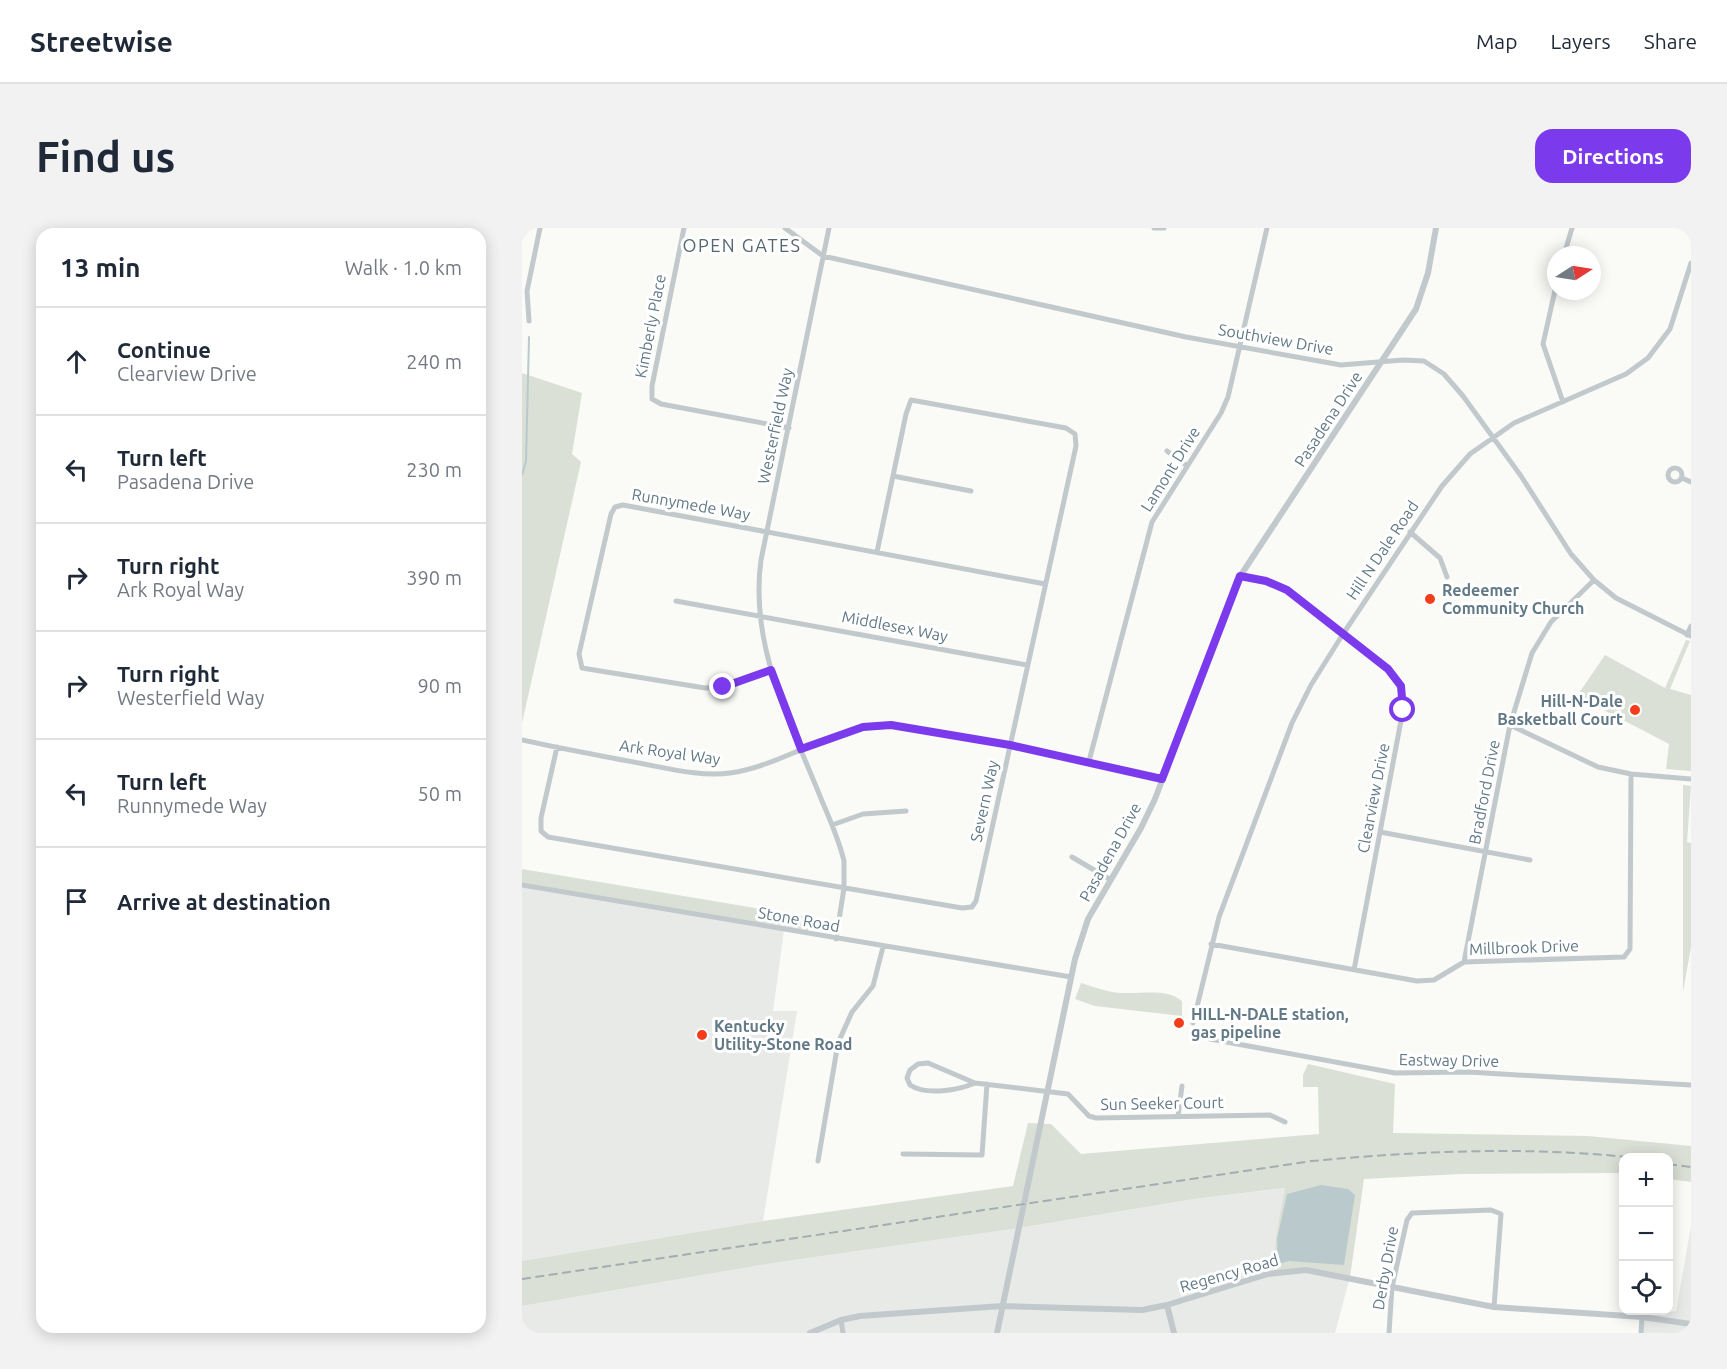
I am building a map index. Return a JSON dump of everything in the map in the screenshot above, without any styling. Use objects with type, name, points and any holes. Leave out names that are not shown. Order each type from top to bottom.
[{"type":"street","points":[[529,321],[527,291],[540,228]]},
{"type":"street","name":"Kimberly Place","points":[[684,228],[652,386],[652,399],[661,404],[789,428]]},
{"type":"street","name":"Southview Drive","points":[[785,228],[823,256],[1186,337],[1341,365],[1411,360],[1434,366],[1450,380],[1492,436],[1571,554],[1594,580],[1616,598],[1689,635]]},
{"type":"street","name":"Westerfield Way","points":[[829,228],[758,580],[758,616],[771,670],[844,861],[844,888],[836,939]]},
{"type":"street","points":[[1154,228],[1164,228]]},
{"type":"street","name":"Lamont Drive","points":[[1089,761],[1149,531],[1186,465],[1224,406],[1267,228]]},
{"type":"street","name":"Pasadena Drive","points":[[997,1333],[1071,976],[1084,927],[1146,819],[1240,576],[1420,298],[1433,255],[1436,228]]},
{"type":"street","points":[[1567,246],[1572,228]]},
{"type":"street","name":"Hill N Dale Road","points":[[1193,1023],[1211,944],[1226,897],[1296,714],[1343,634],[1410,532],[1456,468],[1492,436],[1626,374],[1641,364],[1655,350],[1676,315],[1691,263]]},
{"type":"street","points":[[1553,300],[1543,344],[1563,402]]},
{"type":"street","name":"Severn Way","points":[[557,747],[541,818],[542,831],[548,837],[962,908],[972,907],[976,901],[1076,446],[1076,437],[1071,431],[911,399],[877,552]]},
{"type":"street","points":[[1167,451],[1186,465]]},
{"type":"street","points":[[893,476],[971,491]]},
{"type":"street","points":[[1682,478],[1691,482]]},
{"type":"street","name":"Runnymede Way","points":[[771,670],[723,687],[692,688],[582,668],[579,660],[611,514],[615,507],[623,505],[1045,584]]},
{"type":"street","points":[[1410,532],[1440,558],[1447,577]]},
{"type":"street","name":"Clearview Drive","points":[[1240,576],[1281,586],[1388,669],[1396,678],[1403,693],[1403,710],[1354,970]]},
{"type":"street","name":"Bradford Drive","points":[[1464,962],[1510,725],[1537,642],[1551,622],[1594,580]]},
{"type":"street","name":"Middlesex Way","points":[[676,601],[1027,665]]},
{"type":"street","points":[[1689,635],[1691,626]]},
{"type":"street","name":"Ark Royal Way","points":[[522,740],[713,774],[740,771],[848,731],[877,725],[906,726],[1089,761],[1162,779]]},
{"type":"street","points":[[1510,725],[1584,762],[1631,774],[1691,779]]},
{"type":"street","name":"Millbrook Drive","points":[[1211,944],[1427,981],[1443,975],[1464,962],[1620,958],[1628,954],[1631,774]]},
{"type":"street","points":[[832,825],[863,814],[906,811]]},
{"type":"street","points":[[1380,832],[1530,860]]},
{"type":"street","points":[[1072,857],[1111,880]]},
{"type":"street","name":"Stone Road","points":[[522,885],[883,947],[1071,976]]},
{"type":"street","points":[[818,1161],[840,1035],[852,1012],[873,986],[883,947]]},
{"type":"street","name":"Eastway Drive","points":[[1210,1039],[1395,1073],[1479,1072],[1691,1085]]},
{"type":"street","points":[[928,1063],[975,1083],[963,1088],[922,1090],[910,1085],[907,1078],[910,1070],[918,1064],[928,1063]]},
{"type":"street","name":"Sun Seeker Court","points":[[975,1083],[1048,1089],[1068,1094],[1089,1116],[1096,1118],[1270,1115],[1285,1122]]},
{"type":"street","points":[[903,1154],[982,1155],[987,1084]]},
{"type":"street","points":[[1178,1116],[1182,1086]]},
{"type":"street","name":"Derby Drive","points":[[1389,1333],[1392,1287],[1411,1214],[1496,1211],[1501,1214],[1494,1307]]},
{"type":"street","name":"Regency Road","points":[[810,1333],[841,1320],[1002,1306],[1142,1310],[1285,1271],[1317,1270],[1494,1307],[1642,1317],[1691,1324]]},
{"type":"street","points":[[1167,1305],[1174,1333]]},
{"type":"street","points":[[1641,1333],[1642,1317]]},
{"type":"street","points":[[841,1320],[843,1333]]},
{"type":"shaded area","points":[[522,373],[582,393],[572,454],[581,462],[522,723]]},
{"type":"shaded area","points":[[1686,640],[1690,641],[1670,689],[1691,695],[1691,771],[1666,769],[1669,744],[1577,696],[1605,655],[1665,688]]},
{"type":"shaded area","points":[[1683,785],[1691,786],[1687,842],[1691,843],[1691,947],[1683,992]]},
{"type":"shaded area","points":[[522,869],[809,917],[808,934],[522,886]]},
{"type":"shaded area","points":[[522,885],[784,930],[773,1011],[797,1011],[763,1221],[522,1261]]},
{"type":"shaded area","points":[[1081,983],[1118,993],[1169,994],[1182,1001],[1182,1016],[1095,1006],[1075,999]]},
{"type":"shaded area","points":[[1308,1064],[1395,1084],[1393,1133],[1588,1136],[1691,1146],[1691,1182],[1673,1180],[1673,1153],[1619,1153],[1619,1173],[1461,1174],[1364,1179],[1350,1277],[1328,1272],[1274,1272],[1276,1236],[1285,1188],[1194,1199],[1019,1228],[773,1263],[522,1306],[522,1261],[763,1221],[1013,1186],[1028,1123],[1051,1124],[1081,1154],[1319,1134],[1318,1087],[1303,1087],[1303,1075]]},
{"type":"shaded area","points":[[1321,1185],[1348,1189],[1355,1195],[1344,1265],[1289,1261],[1278,1264],[1277,1239],[1287,1194]]},
{"type":"shaded area","points":[[1286,1188],[1276,1236],[1285,1271],[1350,1277],[1335,1333],[522,1333],[522,1306],[773,1263],[1019,1228],[1194,1199]]},
{"type":"shaded area","points":[[1691,1226],[1691,1333],[1641,1333],[1642,1317],[1673,1315],[1673,1312],[1676,1311]]},
{"type":"waterway","points":[[522,475],[526,461],[529,337]]},
{"type":"railway","points":[[522,1279],[1312,1161],[1474,1151],[1555,1152],[1619,1156]]},
{"type":"railway","points":[[1673,1165],[1691,1167]]},
{"type":"place","name":"Redeemer Community Church","points":[[1430,599]]},
{"type":"place","name":"Hill-N-Dale Basketball Court","points":[[1635,710]]},
{"type":"place","name":"HILL-N-DALE station, gas pipeline","points":[[1179,1023]]},
{"type":"place","name":"Kentucky Utility-Stone Road","points":[[702,1035]]},
{"type":"district","name":"OPEN GATES","points":[[742,246]]},
{"type":"route","points":[[723,687],[771,670],[801,749],[863,727],[891,725],[1010,745],[1162,779],[1240,576],[1257,578],[1281,586],[1388,669],[1401,686],[1404,700],[1403,710]]}]
